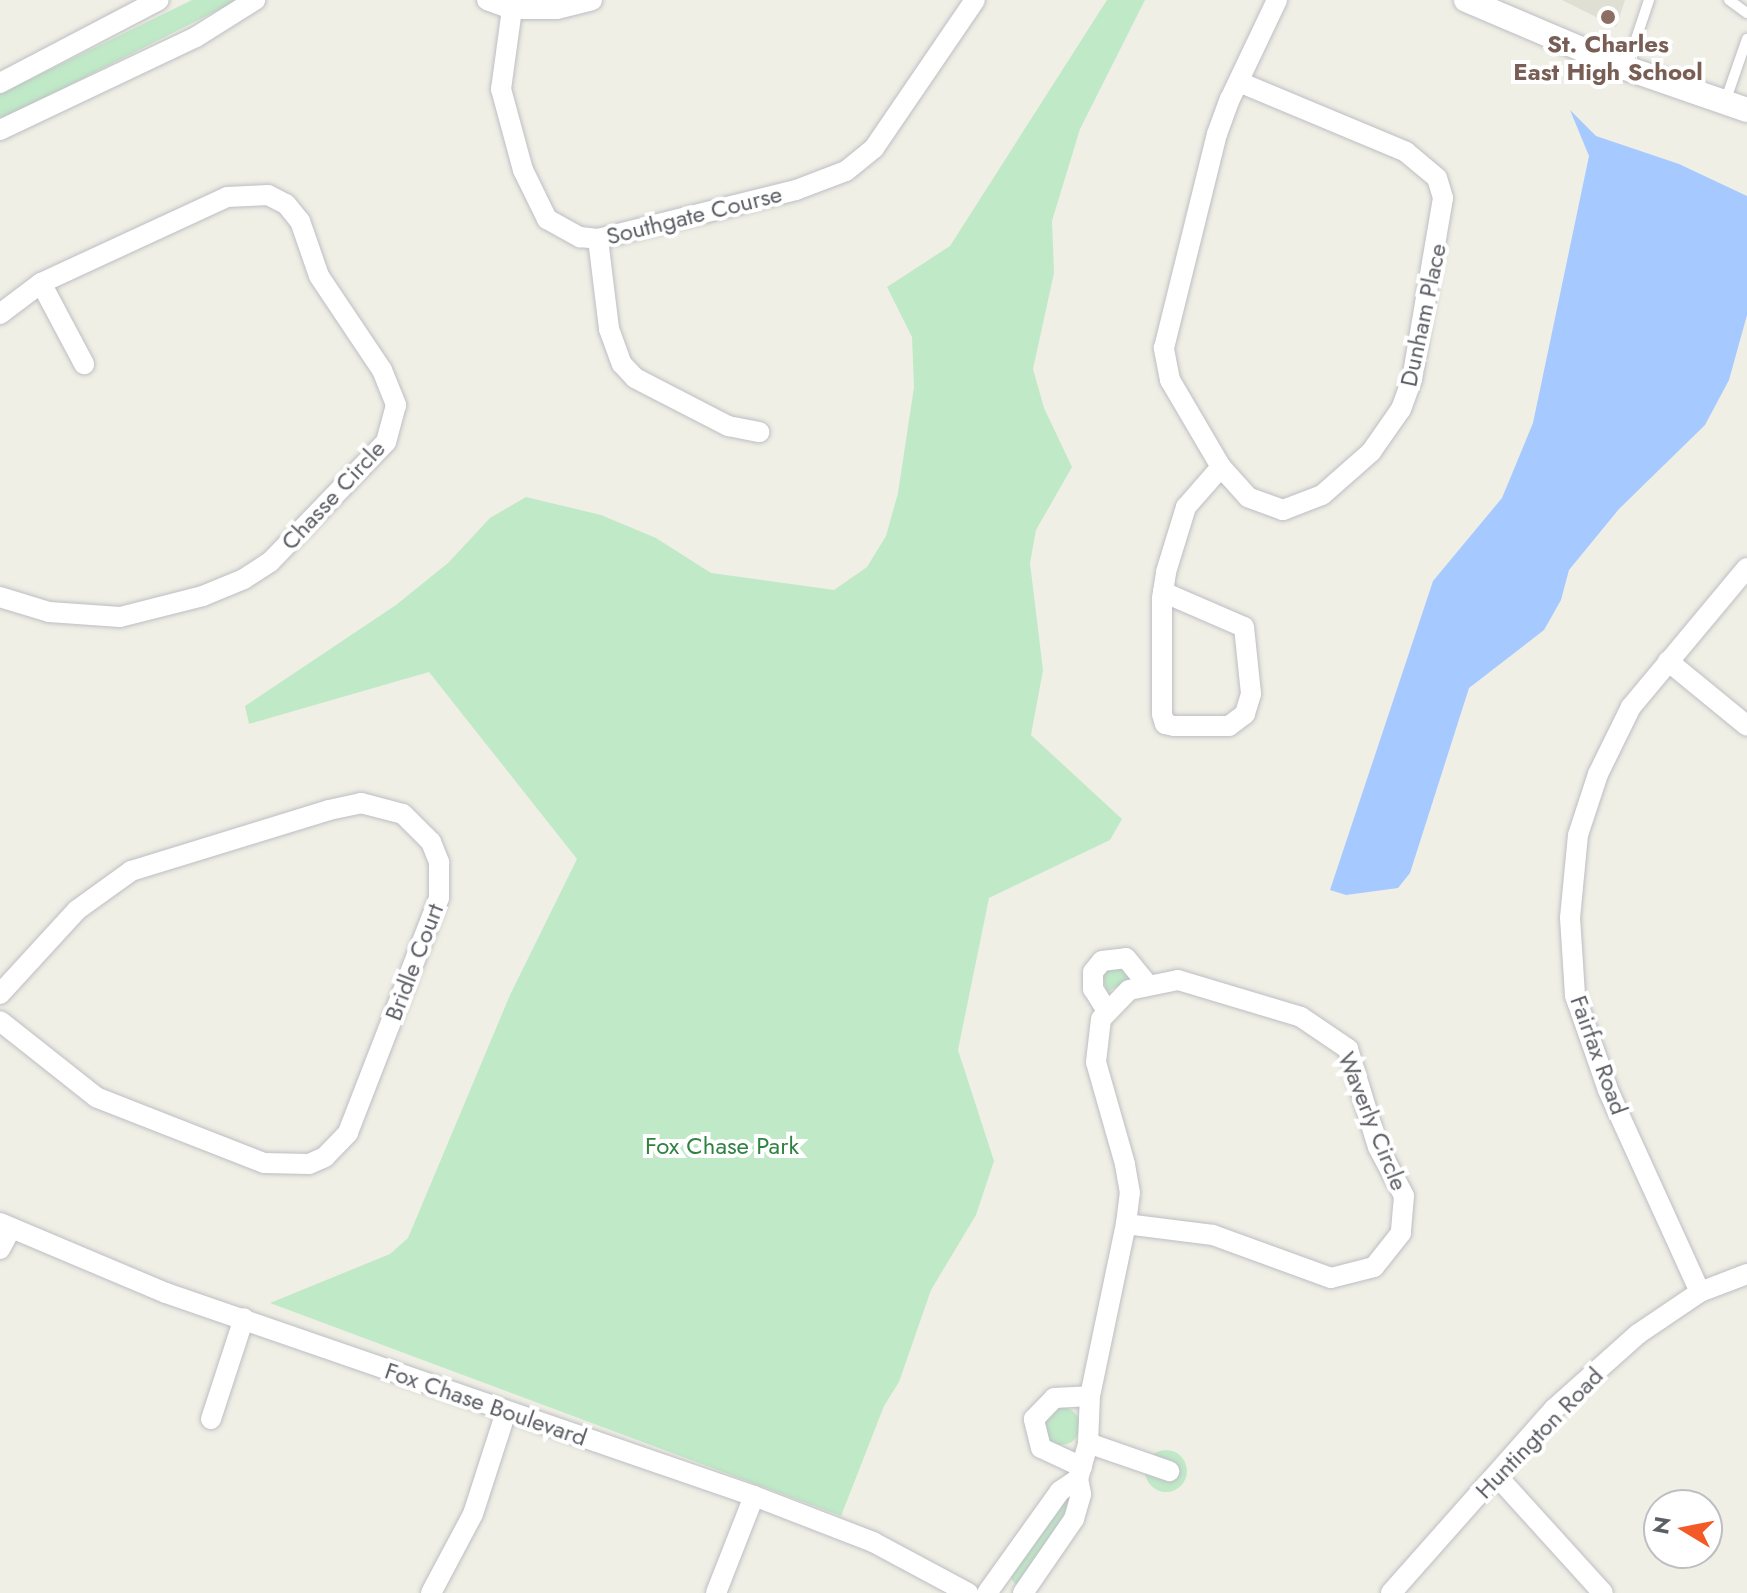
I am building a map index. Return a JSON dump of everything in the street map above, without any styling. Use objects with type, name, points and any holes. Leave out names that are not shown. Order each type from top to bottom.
[{"type":"street","points":[[0,83],[159,0]]},
{"type":"street","points":[[0,130],[196,37],[255,0]]},
{"type":"street","points":[[490,1],[512,9],[557,9],[592,0]]},
{"type":"street","name":"Southgate Course","points":[[512,9],[501,89],[523,170],[547,219],[569,233],[598,239],[796,190],[846,171],[874,148],[975,0]]},
{"type":"street","name":"Dunham Place","points":[[1239,82],[1420,160],[1437,178],[1443,221],[1412,379],[1401,409],[1371,452],[1322,495],[1283,510],[1248,497],[1221,467],[1170,380],[1164,333],[1217,134],[1239,82],[1277,0]]},
{"type":"street","points":[[1466,0],[1626,68],[1736,106]]},
{"type":"street","name":"Chasse Circle","points":[[0,314],[41,283],[227,197],[268,195],[286,204],[300,221],[319,276],[382,370],[396,405],[392,427],[378,451],[270,562],[244,579],[203,596],[120,617],[49,612],[0,597]]},
{"type":"street","points":[[598,239],[609,329],[622,364],[635,378],[728,426],[759,432]]},
{"type":"street","points":[[41,283],[84,364]]},
{"type":"street","points":[[1163,592],[1244,627],[1249,640],[1251,694],[1245,714],[1229,726],[1165,724],[1163,592],[1186,507],[1221,467]]},
{"type":"street","name":"Fairfax Road","points":[[1700,1292],[1608,1090],[1580,1009],[1570,918],[1578,835],[1598,774],[1631,707],[1747,568]]},
{"type":"street","points":[[1668,661],[1747,726]]},
{"type":"street","name":"Bridle Court","points":[[0,994],[77,910],[131,871],[329,810],[361,803],[403,814],[431,842],[439,862],[439,898],[348,1133],[325,1157],[309,1164],[264,1163],[96,1097],[0,1021]]},
{"type":"street","points":[[1023,1593],[1074,1519],[1081,1494],[1080,1473],[1088,1443],[1090,1396],[1126,1224],[1130,1193],[1125,1164],[1096,1062],[1096,1039],[1107,1011],[1129,990],[1146,983],[1126,958],[1102,961],[1093,972],[1093,989],[1107,1011]]},
{"type":"street","name":"Waverly Circle","points":[[1126,1224],[1213,1235],[1331,1278],[1374,1267],[1389,1254],[1405,1217],[1404,1196],[1370,1125],[1359,1072],[1337,1037],[1301,1017],[1211,988],[1178,980],[1146,983]]},
{"type":"street","points":[[0,1249],[5,1226]]},
{"type":"street","name":"Fox Chase Boulevard","points":[[5,1226],[166,1293],[754,1496],[873,1542],[968,1593]]},
{"type":"street","name":"Huntington Road","points":[[1391,1593],[1554,1409],[1627,1343],[1700,1292],[1747,1274]]},
{"type":"street","points":[[211,1419],[244,1318]]},
{"type":"street","points":[[1080,1473],[1041,1448],[1034,1419],[1054,1398],[1090,1396]]},
{"type":"street","points":[[431,1593],[473,1514],[506,1412]]},
{"type":"street","points":[[1088,1443],[1169,1471]]},
{"type":"street","points":[[987,1593],[1060,1491],[1080,1473]]},
{"type":"street","points":[[1496,1475],[1603,1593]]},
{"type":"street","points":[[716,1593],[754,1496]]},
{"type":"lane","points":[[1626,68],[1649,0]]},
{"type":"lane","points":[[1729,0],[1747,13]]},
{"type":"lane","points":[[1736,106],[1747,39]]},
{"type":"shaded area","name":"St. Charles East High School","points":[[1562,0],[1625,0],[1616,27]]},
{"type":"green space","points":[[192,0],[238,0],[0,120],[0,94]]},
{"type":"green space","name":"Fox Chase Park","points":[[1107,0],[1145,0],[1080,129],[1052,221],[1054,273],[1033,369],[1044,408],[1072,467],[1036,530],[1030,563],[1043,670],[1031,735],[1122,819],[1110,840],[989,898],[958,1050],[994,1161],[976,1215],[931,1290],[899,1382],[884,1406],[841,1516],[270,1303],[390,1254],[408,1238],[510,995],[577,859],[429,672],[249,724],[245,706],[396,605],[448,563],[490,518],[526,497],[601,515],[656,538],[711,573],[834,590],[867,567],[886,536],[898,493],[914,387],[912,337],[887,287],[950,246]]},
{"type":"green space","points":[[1122,966],[1133,978],[1107,992],[1102,976],[1109,967]]},
{"type":"green space","points":[[1061,1407],[1075,1412],[1080,1426],[1075,1440],[1061,1445],[1047,1440],[1042,1426],[1047,1412]]},
{"type":"green space","points":[[1166,1450],[1181,1456],[1187,1471],[1181,1486],[1166,1492],[1151,1486],[1145,1471],[1151,1456]]},
{"type":"green space","points":[[1072,1494],[1072,1503],[1021,1585],[1015,1584],[1010,1577],[1063,1497]]},
{"type":"water","points":[[1570,110],[1596,136],[1679,164],[1747,196],[1747,315],[1729,380],[1705,425],[1619,509],[1569,570],[1561,600],[1544,630],[1469,688],[1410,873],[1398,888],[1346,895],[1330,890],[1433,581],[1502,498],[1533,423],[1589,156]]},
{"type":"place","name":"St. Charles East High School","points":[[1608,17]]}]
